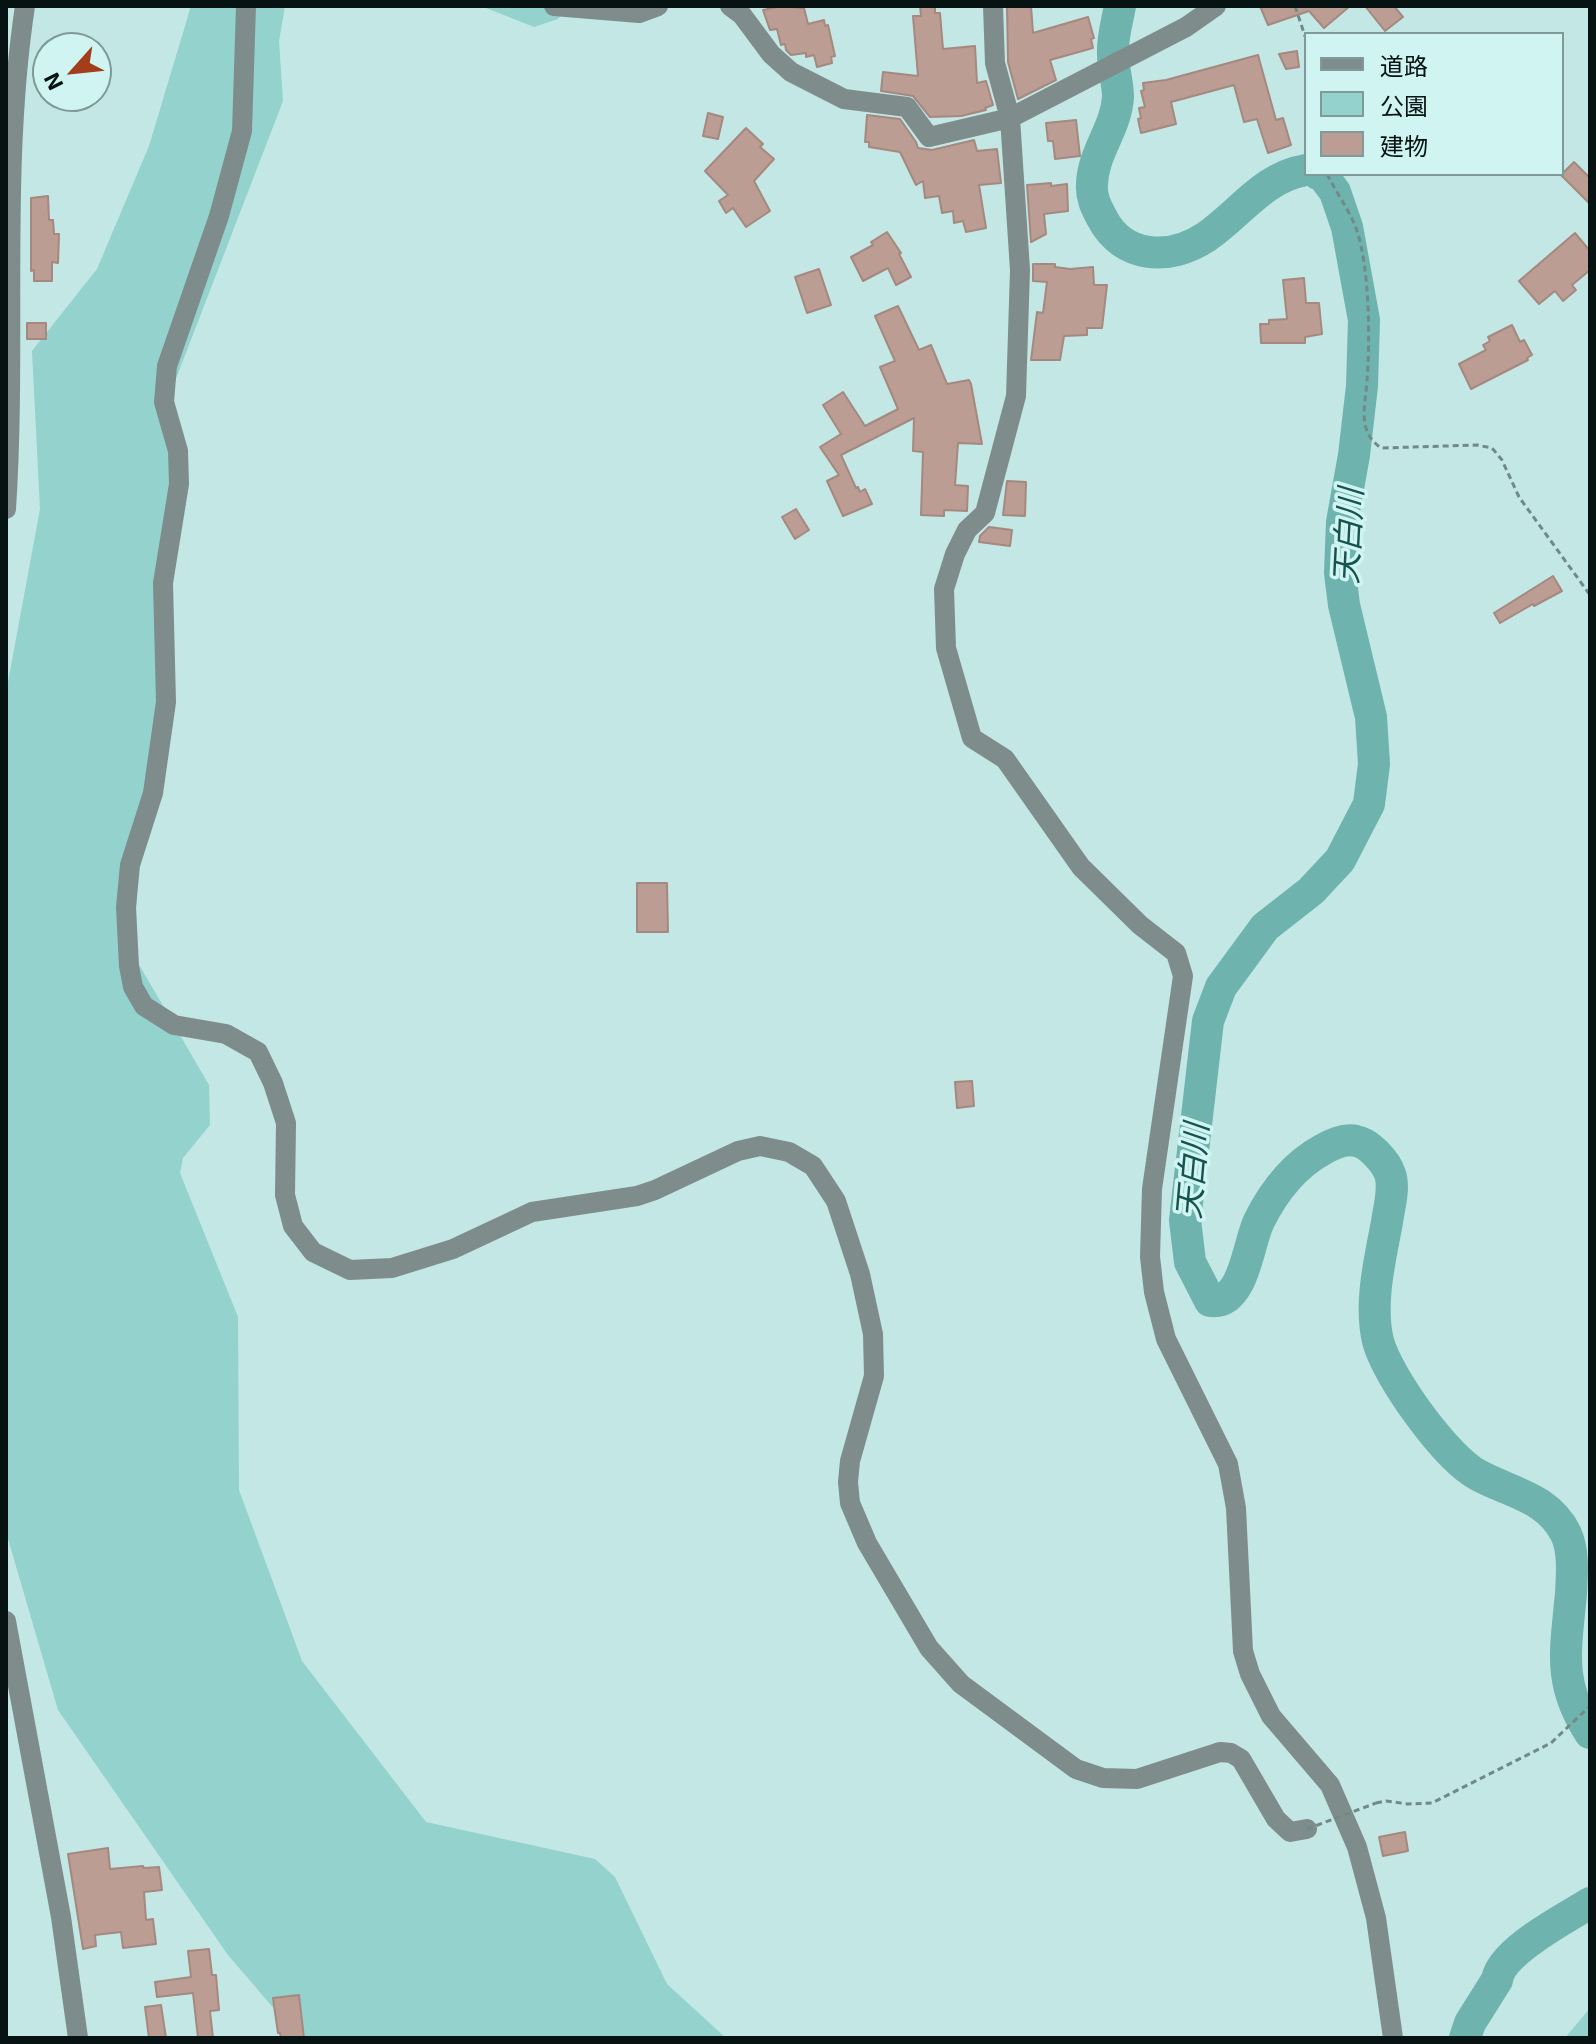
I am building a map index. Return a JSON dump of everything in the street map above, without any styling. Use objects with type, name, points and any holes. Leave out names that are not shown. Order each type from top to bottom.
[{"type":"street","points":[[6,509],[11,341],[9,173],[19,41],[25,6]]},
{"type":"street","points":[[246,6],[242,131],[219,216],[167,366],[164,402],[178,451],[179,484],[163,583],[166,702],[153,793],[130,865],[126,907],[129,966],[133,987],[144,1006],[174,1025],[226,1034],[258,1052],[273,1083],[286,1123],[285,1195],[293,1226],[313,1252],[350,1270],[392,1268],[453,1249],[532,1212],[637,1196],[738,1151],[760,1146],[789,1152],[813,1166],[836,1201],[860,1274],[873,1334],[874,1376],[850,1461],[850,1503],[867,1543],[929,1648],[961,1684],[1076,1769],[1103,1778],[1137,1779],[1220,1752],[1231,1753],[1241,1759],[1276,1819],[1290,1832],[1307,1829]]},
{"type":"street","points":[[554,6],[639,13],[658,6]]},
{"type":"street","points":[[730,6],[742,15],[771,54],[791,72],[844,99],[907,107],[929,137],[1010,118],[1186,27],[1216,6]]},
{"type":"street","points":[[993,6],[995,63],[1010,118],[1020,270],[1016,396],[985,513],[967,530],[955,554],[944,589],[946,648],[972,738],[1005,759],[1081,867],[1140,925],[1176,953],[1180,964],[1183,976],[1178,1024],[1152,1189],[1150,1257],[1154,1292],[1166,1339],[1228,1464],[1236,1508],[1243,1651],[1250,1674],[1271,1716],[1330,1785],[1357,1847],[1376,1918],[1393,2038]]},
{"type":"street","points":[[6,1621],[61,1917],[78,2038]]},
{"type":"path","points":[[1295,6],[1304,33]]},
{"type":"path","points":[[1328,176],[1356,229],[1365,273],[1368,364],[1364,424],[1368,439],[1381,448],[1477,445],[1492,448],[1502,460],[1519,497],[1590,595]]},
{"type":"path","points":[[1307,1829],[1376,1803],[1432,1803],[1551,1743],[1590,1706]]},
{"type":"green space","points":[[191,6],[285,6],[279,41],[283,101],[172,389],[185,471],[164,570],[169,626],[139,845],[134,956],[209,1085],[210,1125],[183,1158],[180,1173],[238,1317],[239,1490],[302,1661],[426,1822],[595,1859],[615,1877],[667,1984],[726,2038],[299,2038],[228,1955],[58,1710],[6,1532],[6,693],[40,509],[32,351],[97,269],[149,146]]},
{"type":"green space","points":[[481,6],[567,6],[558,19],[534,27]]},
{"type":"green space","points":[[1590,2008],[1590,2038],[1565,2038]]},
{"type":"building","points":[[782,6],[804,8],[808,24],[824,20],[835,56],[831,57],[832,63],[817,67],[814,55],[791,55],[785,44],[781,45],[777,29],[770,30],[763,10]]},
{"type":"building","points":[[920,6],[935,6],[935,13],[940,13],[943,49],[975,46],[977,83],[986,81],[993,105],[986,110],[961,116],[930,117],[913,96],[881,91],[883,72],[918,76],[913,16],[921,16]]},
{"type":"building","points":[[1007,6],[1031,6],[1033,33],[1088,17],[1094,38],[1091,39],[1093,48],[1050,60],[1056,80],[1018,99],[1008,62]]},
{"type":"building","points":[[1260,6],[1350,6],[1324,28],[1309,11],[1268,25]]},
{"type":"building","points":[[1365,6],[1394,6],[1403,17],[1385,31]]},
{"type":"building","points":[[1297,51],[1299,67],[1286,69],[1279,54]]},
{"type":"building","points":[[1258,55],[1276,120],[1283,118],[1291,145],[1268,153],[1257,119],[1244,122],[1234,85],[1171,102],[1176,124],[1141,133],[1138,119],[1141,118],[1139,108],[1145,107],[1141,91],[1144,90],[1143,83],[1166,80]]},
{"type":"building","points":[[708,113],[723,117],[718,139],[703,136]]},
{"type":"building","points":[[867,115],[900,119],[918,148],[932,150],[974,140],[977,151],[997,149],[1001,183],[979,185],[986,228],[966,232],[963,221],[954,223],[953,211],[942,213],[939,196],[925,198],[923,181],[916,185],[900,152],[869,147],[869,142],[865,142]]},
{"type":"building","points":[[1076,120],[1080,156],[1055,159],[1053,141],[1048,141],[1046,123]]},
{"type":"building","points":[[746,128],[774,159],[754,181],[770,211],[746,227],[733,208],[726,213],[719,201],[728,195],[705,171]]},
{"type":"building","points":[[1574,162],[1590,178],[1590,204],[1562,176]]},
{"type":"building","points":[[1051,183],[1051,186],[1067,184],[1068,211],[1044,214],[1046,234],[1031,242],[1027,185]]},
{"type":"building","points":[[48,196],[49,220],[53,220],[54,234],[59,234],[58,263],[52,262],[52,281],[34,281],[34,270],[31,271],[31,198]]},
{"type":"building","points":[[887,232],[901,253],[911,277],[896,285],[888,268],[863,281],[851,257],[873,245],[871,242]]},
{"type":"building","points":[[1575,233],[1590,251],[1590,270],[1572,285],[1576,290],[1563,301],[1555,291],[1539,304],[1519,281]]},
{"type":"building","points":[[1033,264],[1055,264],[1055,267],[1070,269],[1093,267],[1094,285],[1107,285],[1102,328],[1087,328],[1087,335],[1064,336],[1060,360],[1031,360],[1037,312],[1043,313],[1047,282],[1033,281]]},
{"type":"building","points":[[819,269],[831,305],[807,313],[795,277]]},
{"type":"building","points":[[1304,278],[1306,303],[1319,303],[1322,334],[1305,337],[1305,343],[1261,343],[1260,324],[1287,319],[1283,280]]},
{"type":"building","points":[[898,306],[919,350],[931,345],[947,384],[969,380],[971,384],[982,444],[958,443],[955,485],[968,486],[967,511],[944,510],[944,516],[921,515],[923,452],[913,451],[914,418],[841,455],[856,488],[860,492],[865,489],[872,504],[843,516],[827,481],[839,475],[820,447],[841,434],[823,405],[843,392],[865,426],[898,409],[880,367],[895,361],[875,316]]},
{"type":"building","points":[[27,323],[46,323],[46,339],[27,339]]},
{"type":"building","points":[[1512,325],[1520,342],[1524,340],[1532,355],[1528,360],[1471,389],[1459,364],[1486,350],[1483,345],[1490,341],[1488,337]]},
{"type":"building","points":[[1007,481],[1026,482],[1025,516],[1003,515]]},
{"type":"building","points":[[796,509],[809,530],[795,539],[782,517]]},
{"type":"building","points":[[989,527],[1012,530],[1010,546],[979,542],[980,536]]},
{"type":"building","points":[[1553,576],[1562,591],[1500,623],[1494,613]]},
{"type":"building","points":[[637,883],[667,883],[668,932],[637,932]]},
{"type":"building","points":[[972,1081],[974,1106],[957,1108],[955,1082]]},
{"type":"building","points":[[1405,1832],[1408,1851],[1383,1856],[1379,1837]]},
{"type":"building","points":[[108,1848],[110,1869],[159,1867],[162,1890],[144,1892],[146,1920],[153,1919],[156,1944],[123,1948],[121,1932],[95,1935],[96,1946],[83,1949],[68,1854]]},
{"type":"building","points":[[209,1949],[212,1975],[216,1975],[219,2010],[210,2011],[213,2038],[198,2038],[193,1993],[157,1997],[155,1982],[191,1977],[188,1951]]},
{"type":"building","points":[[299,1995],[304,2038],[281,2038],[273,1998]]},
{"type":"building","points":[[161,2005],[166,2038],[149,2038],[145,2007]]},
{"type":"waterway","name":"天白川","points":[[1120,6],[1113,48],[1118,97],[1113,120],[1096,161],[1092,189],[1102,218],[1122,242],[1148,252],[1178,250],[1192,245],[1218,228],[1264,188],[1304,171]]},
{"type":"waterway","name":"天白川","points":[[1322,176],[1335,192],[1347,227],[1364,320],[1362,386],[1342,522],[1340,573],[1344,605],[1371,717],[1374,764],[1369,804],[1340,860],[1311,891],[1265,927],[1221,987],[1208,1021],[1185,1220],[1190,1262],[1210,1301],[1221,1300],[1238,1284],[1265,1210],[1285,1180],[1302,1164],[1330,1146],[1347,1140],[1366,1145],[1381,1159],[1388,1169],[1392,1185],[1375,1297],[1378,1341],[1405,1394],[1450,1452],[1478,1475],[1539,1504],[1566,1534],[1572,1563],[1566,1665],[1572,1698],[1590,1733]]},
{"type":"waterway","name":"天白川","points":[[1465,2038],[1470,2023],[1510,1958],[1536,1936],[1590,1903]]}]
